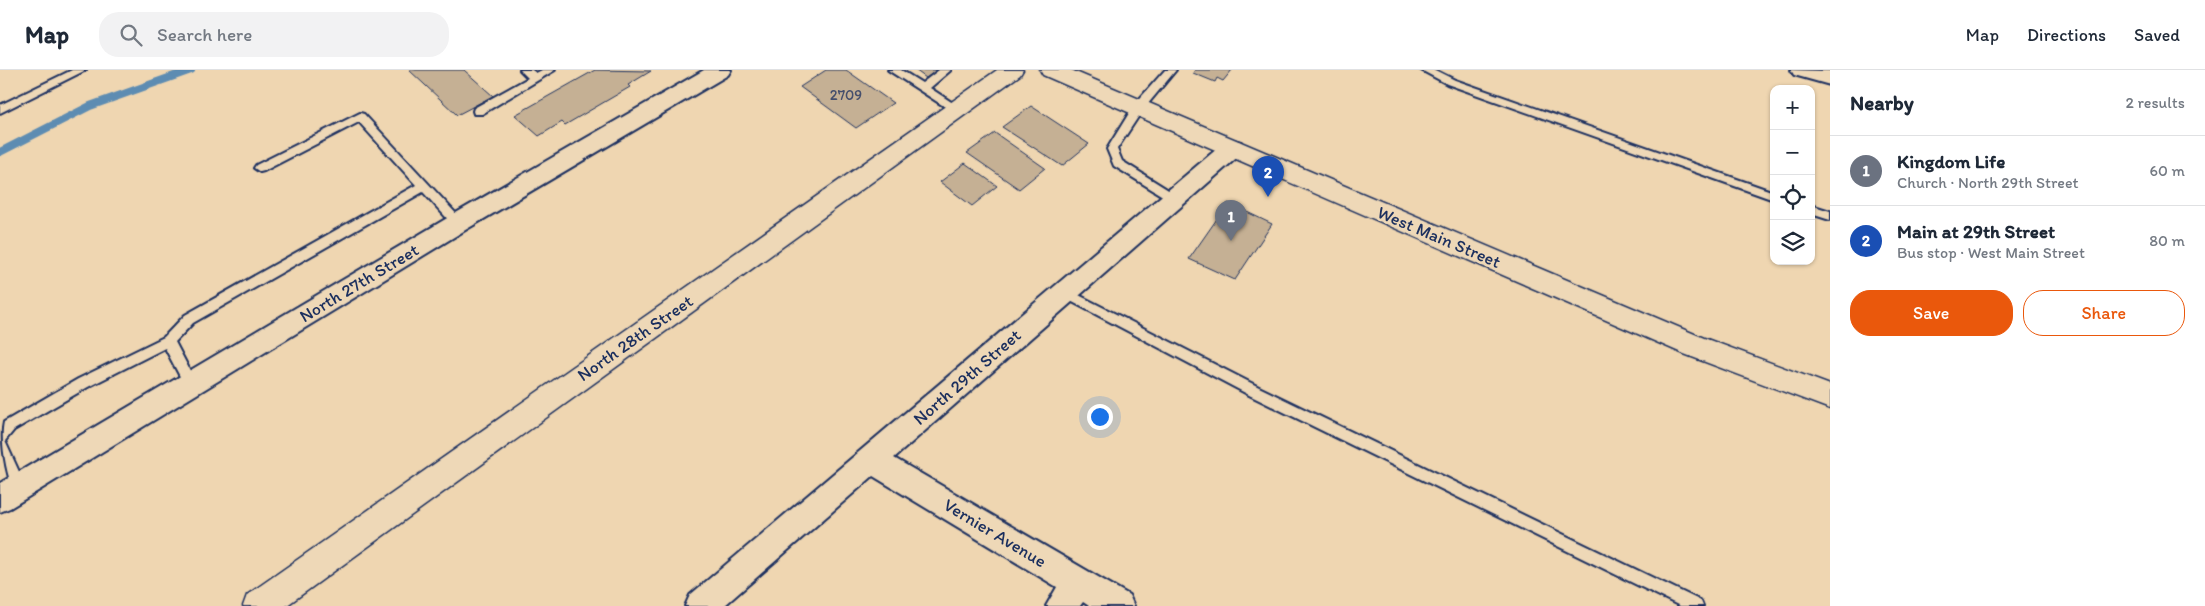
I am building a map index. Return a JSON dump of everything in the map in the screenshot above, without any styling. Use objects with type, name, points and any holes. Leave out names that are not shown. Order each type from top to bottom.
[{"type":"street","name":"North 28th Street","points":[[259,606],[1012,70]]},
{"type":"street","name":"West Main Street","points":[[1050,70],[1694,346],[1830,397]]},
{"type":"street","points":[[1802,70],[1830,78]]},
{"type":"street","name":"North 27th Street","points":[[10,493],[709,72]]},
{"type":"street","name":"North 29th Street","points":[[701,606],[1233,148]]},
{"type":"street","name":"Vernier Avenue","points":[[872,460],[1070,594],[1118,606]]},
{"type":"lane","points":[[0,109],[81,70]]},
{"type":"lane","points":[[525,70],[535,78]]},
{"type":"lane","points":[[478,111],[550,70]]},
{"type":"lane","points":[[892,70],[957,109]]},
{"type":"lane","points":[[923,88],[946,70]]},
{"type":"lane","points":[[1171,70],[1138,108],[1112,149],[1118,163],[1174,199]]},
{"type":"lane","points":[[1426,70],[1452,82],[1770,195]]},
{"type":"lane","points":[[260,168],[360,117],[458,223]]},
{"type":"lane","points":[[0,437],[10,426],[83,383],[168,341],[189,319],[424,186]]},
{"type":"lane","points":[[1815,210],[1830,216]]},
{"type":"lane","points":[[1065,293],[1256,392],[1696,606]]},
{"type":"lane","points":[[168,341],[191,384]]},
{"type":"lane","points":[[0,444],[10,493]]},
{"type":"building","points":[[409,70],[464,70],[493,96],[457,115]]},
{"type":"building","points":[[595,70],[651,71],[628,85],[630,87],[565,125],[562,122],[539,136],[515,115]]},
{"type":"building","points":[[826,70],[846,70],[893,103],[856,128],[800,87]]},
{"type":"building","points":[[915,70],[937,70],[926,78]]},
{"type":"building","points":[[1195,70],[1232,70],[1223,81],[1217,78],[1215,82],[1193,73]]},
{"type":"building","points":[[1031,106],[1089,144],[1062,166],[1002,127]]},
{"type":"building","points":[[995,133],[1045,168],[1019,189],[967,153]]},
{"type":"building","points":[[965,163],[997,186],[972,206],[940,182]]},
{"type":"building","points":[[1228,203],[1272,224],[1235,280],[1189,259]]},
{"type":"waterway","points":[[0,152],[90,106],[191,70]]},
{"type":"place","name":"Main at 29th Street","points":[[1268,197]]},
{"type":"place","name":"Kingdom Life","points":[[1231,241]]}]
